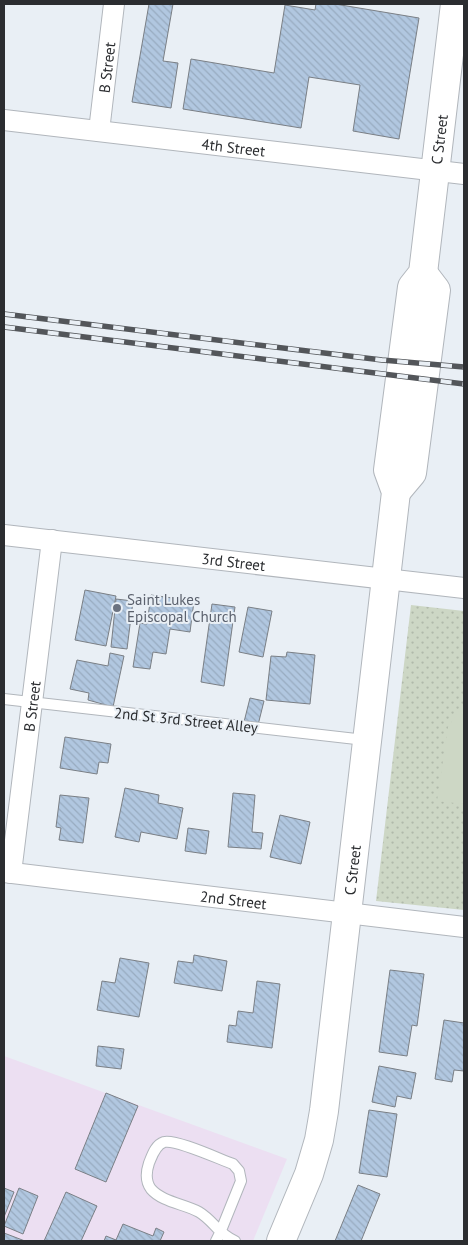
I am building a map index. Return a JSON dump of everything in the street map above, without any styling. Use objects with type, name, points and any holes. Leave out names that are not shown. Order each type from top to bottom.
[{"type":"street","name":"B Street","points":[[99,131],[114,4]]},
{"type":"street","name":"C Street","points":[[281,1241],[309,1174],[319,1140],[324,1111],[396,492],[388,470],[412,287],[423,274],[456,4]]},
{"type":"street","name":"4th Street","points":[[4,120],[464,174]]},
{"type":"street","name":"3rd Street","points":[[4,535],[464,588]]},
{"type":"street","name":"B Street","points":[[7,873],[32,702],[52,540]]},
{"type":"street","name":"2nd Street","points":[[7,873],[464,927]]},
{"type":"lane","points":[[456,4],[464,5]]},
{"type":"lane","name":"2nd St 3rd Street Alley","points":[[4,699],[368,740]]},
{"type":"lane","points":[[173,1141],[233,1164],[240,1171],[241,1181],[218,1237],[211,1221],[198,1212],[159,1195],[151,1188],[146,1178],[147,1167],[154,1150],[162,1142],[173,1141]]},
{"type":"lane","points":[[218,1237],[234,1241]]},
{"type":"shaded area","points":[[4,1056],[287,1159],[253,1241],[4,1241]]},
{"type":"green space","points":[[411,605],[464,611],[464,910],[376,901]]},
{"type":"green space","points":[[464,703],[464,804],[437,801],[448,727]]},
{"type":"building","points":[[149,4],[173,4],[163,61],[178,63],[171,108],[132,102]]},
{"type":"building","points":[[316,4],[335,4],[419,18],[399,139],[353,131],[360,85],[309,77],[301,128],[183,109],[191,59],[274,73],[285,5],[315,10]]},
{"type":"building","points":[[85,590],[116,596],[106,646],[75,640]]},
{"type":"building","points":[[151,595],[194,601],[190,632],[170,629],[166,654],[153,652],[150,669],[133,667],[140,623],[147,624]]},
{"type":"building","points":[[116,599],[133,601],[127,649],[111,647]]},
{"type":"building","points":[[212,604],[235,607],[224,686],[201,682]]},
{"type":"building","points":[[248,607],[272,611],[263,657],[239,652]]},
{"type":"building","points":[[287,652],[315,655],[310,704],[266,700],[271,656],[286,657]]},
{"type":"building","points":[[110,653],[124,656],[113,707],[88,700],[89,693],[70,689],[77,660],[108,666]]},
{"type":"building","points":[[250,698],[264,701],[258,725],[244,722]]},
{"type":"building","points":[[65,737],[111,744],[108,763],[99,762],[97,774],[60,768]]},
{"type":"building","points":[[125,788],[159,795],[158,803],[183,808],[177,839],[141,832],[139,842],[115,837]]},
{"type":"building","points":[[233,793],[255,795],[252,832],[263,833],[261,849],[228,847]]},
{"type":"building","points":[[60,795],[89,798],[83,843],[59,840],[61,828],[56,827]]},
{"type":"building","points":[[280,815],[310,822],[301,864],[270,857]]},
{"type":"building","points":[[188,828],[209,831],[206,854],[185,851]]},
{"type":"building","points":[[194,955],[227,961],[222,991],[174,983],[178,961],[193,963]]},
{"type":"building","points":[[120,958],[149,963],[139,1017],[97,1010],[102,981],[115,983]]},
{"type":"building","points":[[390,970],[424,974],[417,1026],[412,1025],[407,1056],[379,1052]]},
{"type":"building","points":[[257,981],[280,984],[272,1048],[227,1042],[229,1025],[236,1026],[238,1011],[253,1013]]},
{"type":"building","points":[[444,1020],[464,1023],[464,1071],[454,1070],[452,1082],[435,1079]]},
{"type":"building","points":[[98,1046],[124,1049],[121,1069],[96,1066]]},
{"type":"building","points":[[379,1066],[416,1073],[411,1099],[397,1096],[395,1107],[372,1102]]},
{"type":"building","points":[[106,1093],[138,1106],[106,1182],[75,1169]]},
{"type":"building","points":[[369,1110],[397,1114],[387,1177],[359,1173]]},
{"type":"building","points":[[358,1185],[380,1194],[361,1241],[335,1241]]},
{"type":"building","points":[[4,1188],[14,1192],[4,1217]]},
{"type":"building","points":[[19,1188],[38,1196],[23,1234],[4,1226]]},
{"type":"building","points":[[66,1192],[97,1206],[81,1241],[44,1241]]},
{"type":"building","points":[[123,1224],[153,1236],[156,1228],[164,1232],[160,1241],[104,1241],[106,1236],[116,1240]]},
{"type":"building","points":[[4,1233],[25,1241],[4,1241]]},
{"type":"railway","points":[[4,314],[382,360],[464,367]]},
{"type":"railway","points":[[4,327],[464,384]]},
{"type":"place","name":"Saint Lukes Episcopal Church","points":[[117,608]]}]
